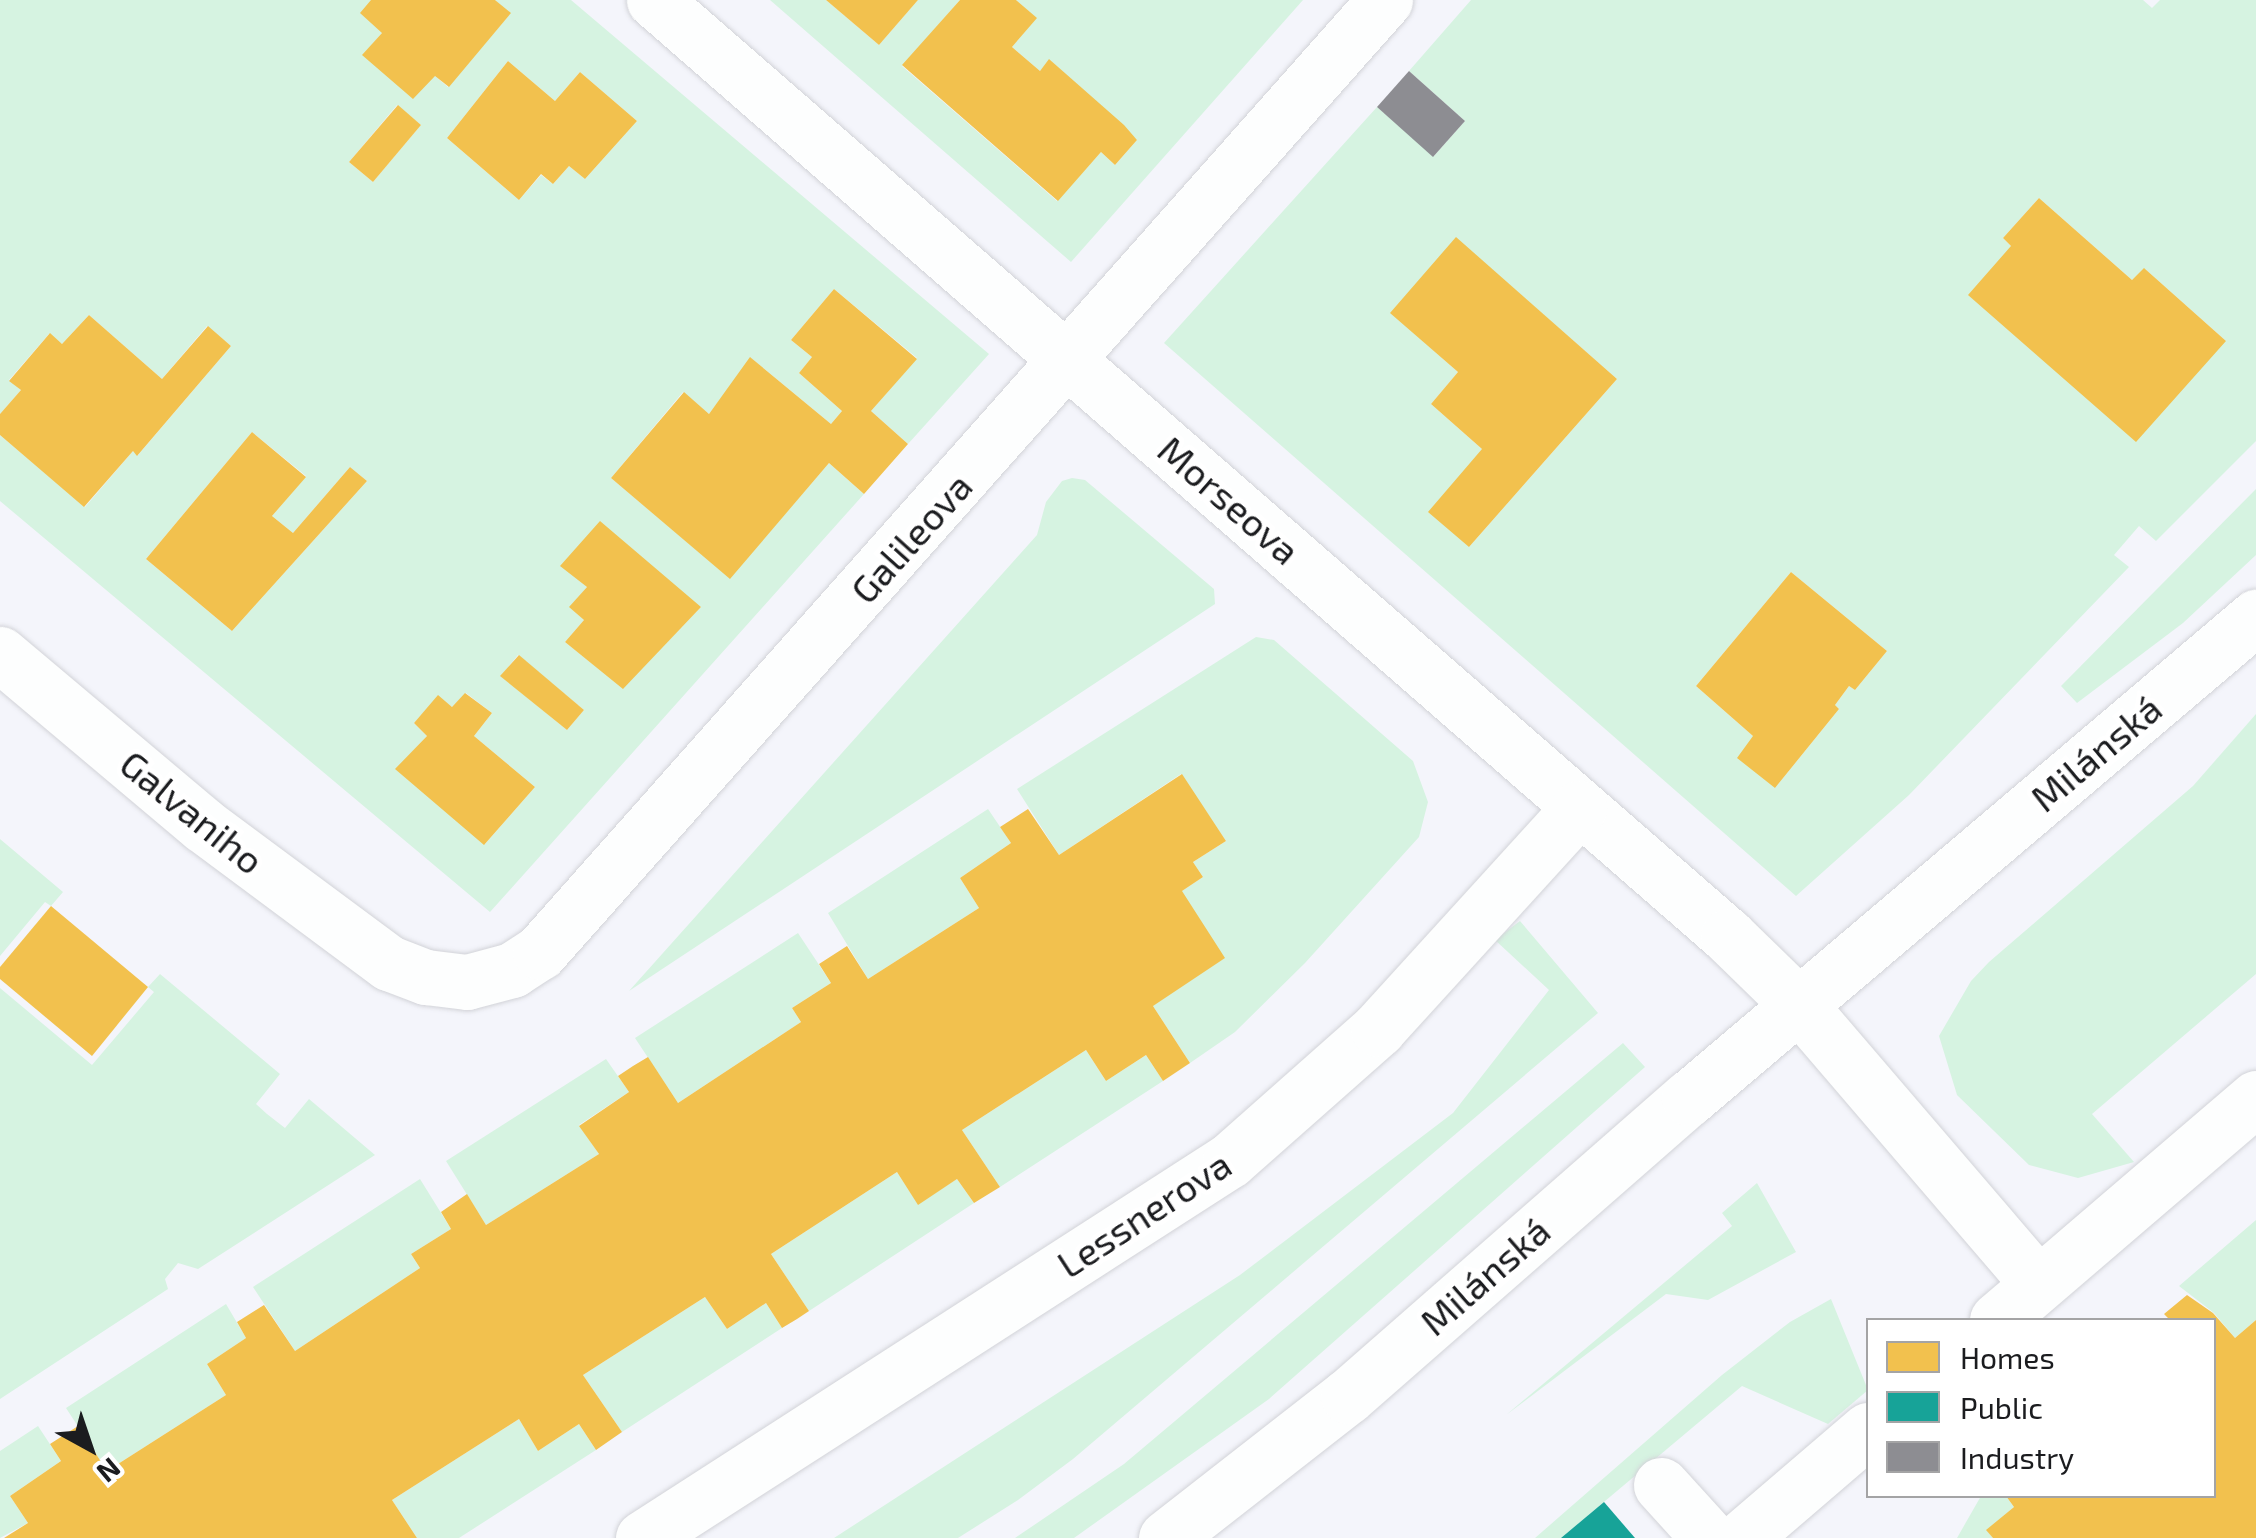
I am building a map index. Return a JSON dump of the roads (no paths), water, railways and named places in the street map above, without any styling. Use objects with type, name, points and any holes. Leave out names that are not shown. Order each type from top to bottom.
[{"type":"street","name":"Morseova","points":[[654,0],[1728,936],[1799,1005]]},
{"type":"street","name":"Galileova","points":[[389,963],[426,977],[467,982],[512,970],[540,952],[1070,361],[1386,0]]},
{"type":"street","name":"Milánská","points":[[1166,1538],[1348,1396],[2256,616]]},
{"type":"street","name":"Galvaniho","points":[[0,654],[204,825],[389,963]]},
{"type":"street","name":"Lessnerova","points":[[643,1538],[1230,1160],[1378,1029],[1579,808]]},
{"type":"street","points":[[1799,1005],[2038,1284]]},
{"type":"street","points":[[1999,1318],[2256,1098]]},
{"type":"street","points":[[1742,1538],[1866,1432]]},
{"type":"street","points":[[1660,1485],[1708,1538]]}]
